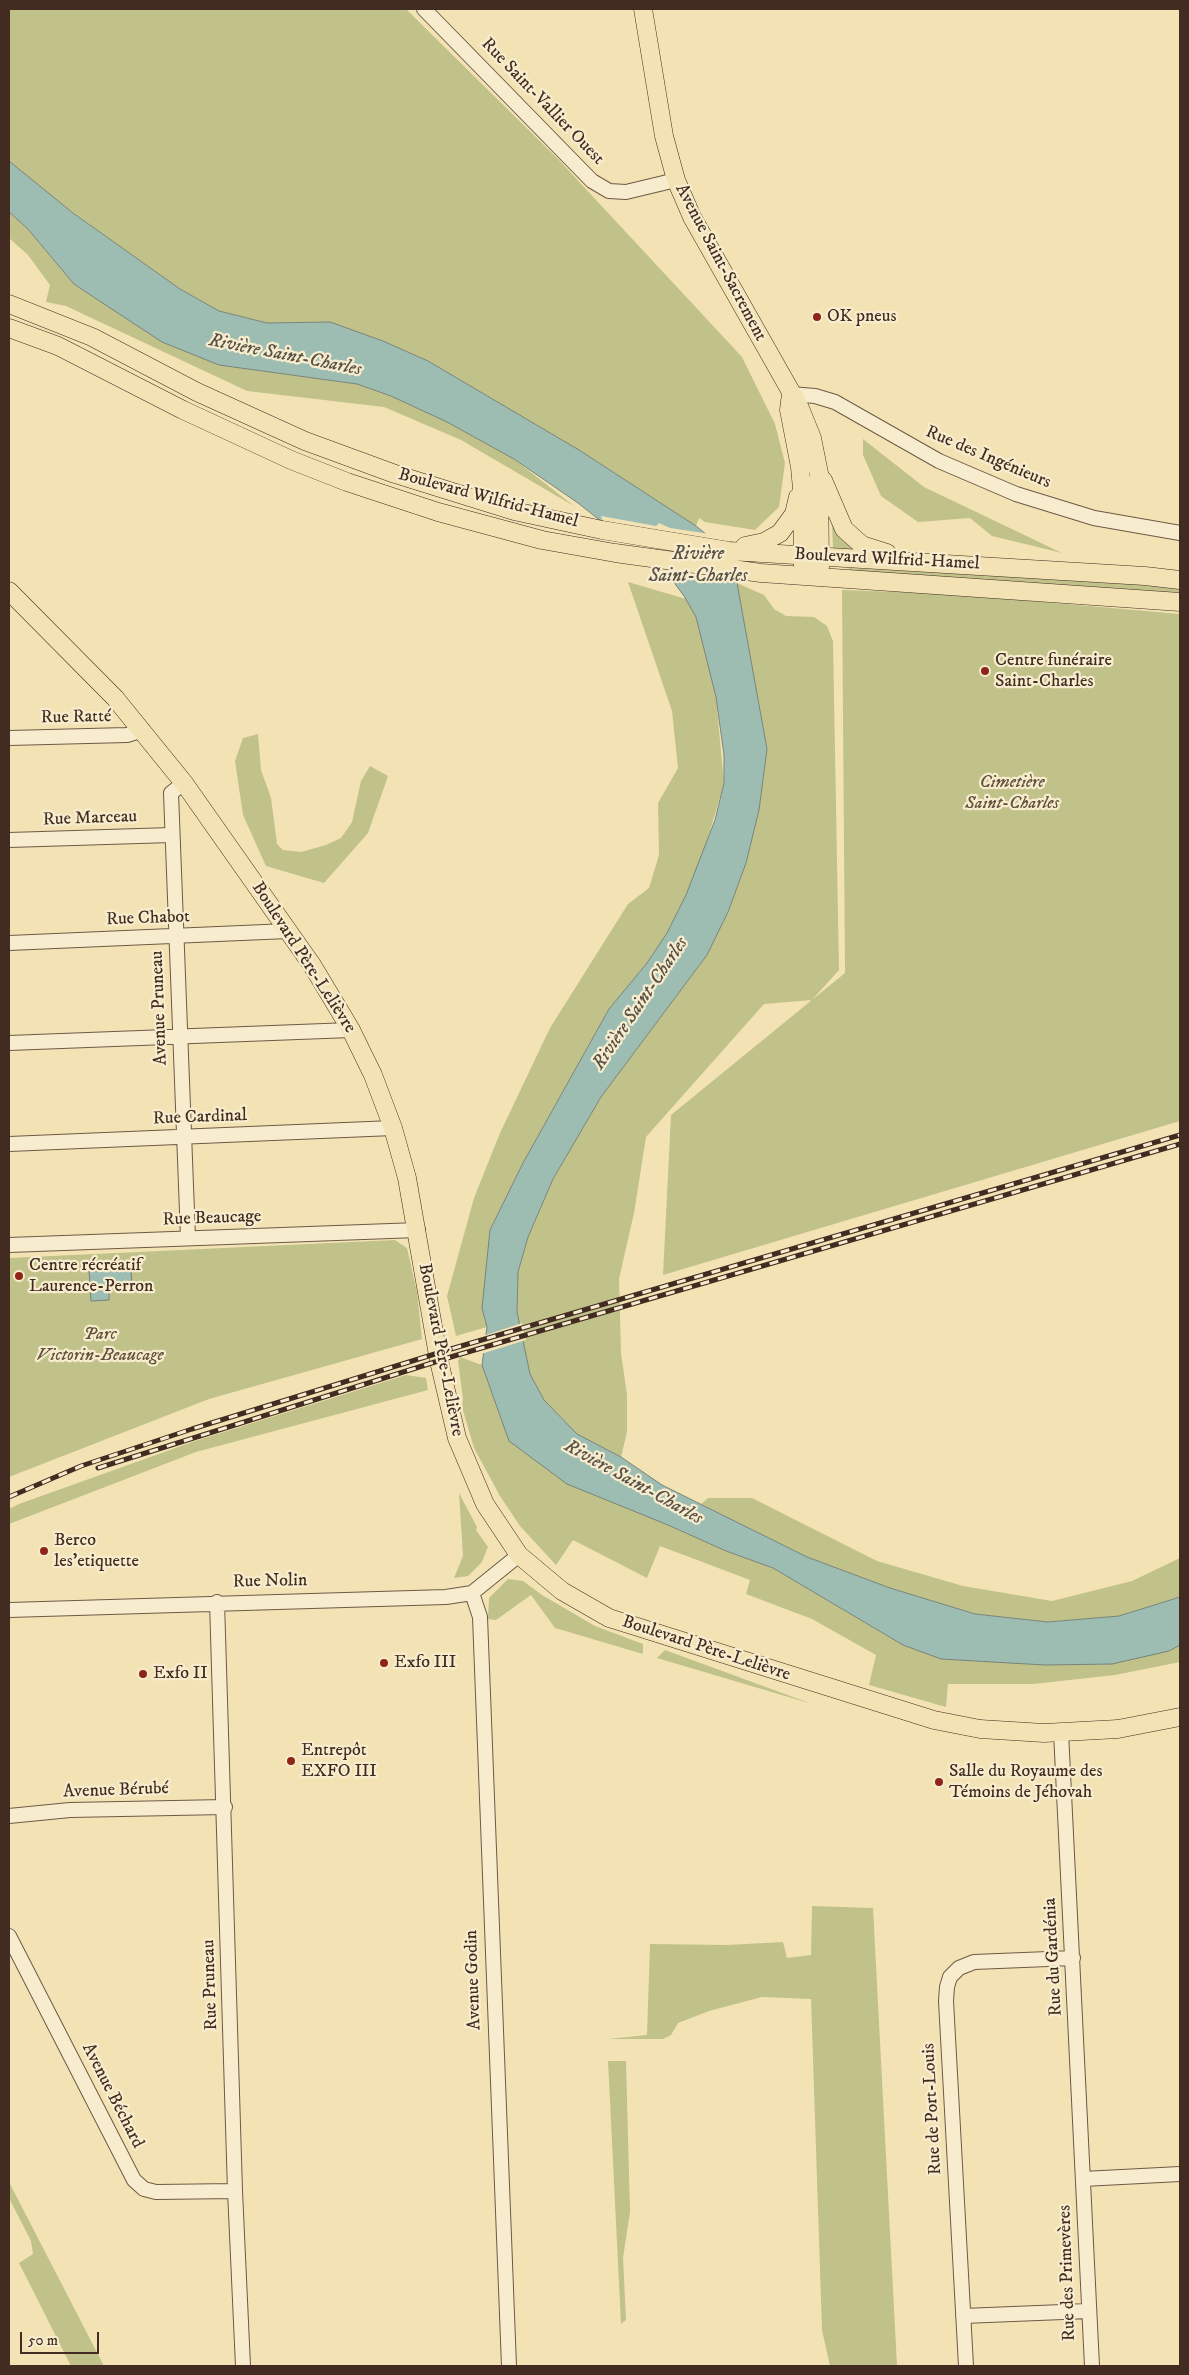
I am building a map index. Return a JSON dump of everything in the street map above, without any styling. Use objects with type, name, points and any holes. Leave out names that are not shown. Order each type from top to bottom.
[{"type":"main road","name":"Avenue Saint-Sacrement","points":[[643,9],[664,136],[676,180],[692,218],[806,420],[819,473],[811,577]]},
{"type":"main road","name":"Boulevard Wilfrid-Hamel","points":[[9,304],[92,337],[246,415],[354,460],[514,511],[602,530],[730,551],[928,562],[1180,580]]},
{"type":"main road","name":"Boulevard Wilfrid-Hamel","points":[[9,328],[58,346],[94,363],[243,439],[347,482],[496,529],[615,553],[743,571],[1180,602]]},
{"type":"main road","name":"Avenue Saint-Sacrement","points":[[791,394],[789,410],[812,556]]},
{"type":"main road","points":[[819,473],[828,488],[839,520],[856,541],[871,548],[928,562]]},
{"type":"main road","points":[[730,551],[764,542],[780,533],[794,514],[801,477]]},
{"type":"main road","name":"Boulevard Père-Lelièvre","points":[[9,591],[80,661],[143,730],[184,783],[312,965],[351,1030],[373,1075],[393,1128],[407,1178],[418,1230],[439,1361],[457,1438],[485,1504],[519,1555],[579,1602],[609,1618],[934,1720],[992,1730],[1061,1732],[1118,1729],[1180,1717]]},
{"type":"street","name":"Rue Saint-Vallier Ouest","points":[[424,9],[592,181],[609,191],[626,192],[676,180]]},
{"type":"street","name":"Rue des Ingénieurs","points":[[791,394],[815,396],[835,402],[940,461],[1016,494],[1094,518],[1180,533]]},
{"type":"street","name":"Rue Ratté","points":[[9,738],[127,735],[143,730]]},
{"type":"street","name":"Avenue Pruneau","points":[[184,783],[172,793],[172,835],[188,1238]]},
{"type":"street","name":"Rue Marceau","points":[[9,840],[172,835]]},
{"type":"street","name":"Rue Chabot","points":[[9,943],[288,931]]},
{"type":"street","points":[[9,1043],[351,1030]]},
{"type":"street","name":"Rue Cardinal","points":[[9,1144],[393,1128]]},
{"type":"street","name":"Rue Beaucage","points":[[9,1245],[418,1230]]},
{"type":"street","points":[[472,1594],[519,1555]]},
{"type":"street","name":"Rue Nolin","points":[[9,1610],[217,1602],[446,1597],[472,1594]]},
{"type":"street","name":"Avenue Godin","points":[[472,1594],[480,1617],[509,2366]]},
{"type":"street","name":"Rue Pruneau","points":[[217,1602],[225,1807],[235,2191],[243,2366]]},
{"type":"street","name":"Rue du Gardénia","points":[[1061,1732],[1083,2179]]},
{"type":"street","name":"Avenue Bérubé","points":[[9,1816],[70,1810],[225,1807]]},
{"type":"street","name":"Avenue Béchard","points":[[9,1936],[134,2180],[144,2189],[156,2192],[235,2191]]},
{"type":"street","name":"Rue de Port-Louis","points":[[966,2366],[946,2001],[949,1982],[959,1968],[974,1962],[1073,1958]]},
{"type":"street","points":[[1083,2179],[1180,2174]]},
{"type":"street","name":"Rue des Primevères","points":[[1083,2179],[1092,2366]]},
{"type":"street","points":[[963,2316],[1088,2311]]},
{"type":"green space","points":[[9,9],[406,9],[558,159],[742,357],[775,424],[785,463],[779,507],[755,530],[705,522],[699,518],[696,526],[579,450],[428,361],[383,341],[330,322],[267,323],[219,311],[180,289],[43,191],[9,161]]},
{"type":"green space","points":[[9,212],[27,228],[74,284],[95,298],[219,365],[357,384],[391,396],[447,422],[514,459],[574,506],[461,440],[384,407],[247,391],[66,306],[46,302],[50,285],[28,255],[9,238]]},
{"type":"green space","points":[[863,439],[924,487],[1062,553],[992,536],[970,518],[918,522],[881,496],[863,455]]},
{"type":"green space","points":[[832,523],[852,546],[857,553],[833,549]]},
{"type":"green space","points":[[849,568],[1141,584],[1180,588],[1180,596],[849,572]]},
{"type":"green space","points":[[628,582],[686,599],[696,617],[716,697],[724,783],[703,855],[667,933],[647,963],[609,1009],[523,1163],[490,1230],[483,1311],[487,1327],[456,1336],[447,1296],[474,1198],[500,1133],[550,1028],[628,904],[649,888],[659,855],[658,803],[678,768],[672,711]]},
{"type":"green space","points":[[737,583],[764,595],[774,609],[786,616],[814,617],[827,626],[833,641],[839,970],[812,1000],[764,1004],[646,1137],[634,1213],[619,1279],[621,1353],[627,1395],[627,1432],[621,1457],[577,1434],[544,1400],[530,1374],[517,1312],[518,1272],[528,1237],[553,1179],[601,1097],[707,955],[728,912],[746,863],[759,810],[767,749]]},
{"type":"green space","name":"Cimetière Saint-Charles","points":[[842,590],[952,594],[1180,614],[1180,1121],[663,1275],[671,1115],[845,973]]},
{"type":"green space","points":[[258,734],[261,770],[271,798],[277,844],[283,850],[301,852],[326,845],[341,838],[352,822],[361,781],[370,766],[388,776],[368,833],[324,883],[266,866],[243,815],[235,761],[243,738]]},
{"type":"green space","name":"Parc Victorin-Beaucage","points":[[395,1240],[407,1248],[417,1292],[422,1339],[209,1399],[9,1477],[9,1258]]},
{"type":"green space","points":[[460,1357],[482,1365],[509,1441],[668,1525],[726,1551],[773,1568],[903,1645],[1169,1651],[1180,1645],[1180,1662],[1115,1675],[1033,1684],[948,1684],[946,1707],[869,1685],[876,1655],[812,1619],[746,1594],[750,1580],[660,1546],[647,1578],[573,1540],[556,1565],[520,1526],[500,1496],[474,1448],[462,1407],[463,1399],[458,1361]]},
{"type":"green space","points":[[406,1375],[426,1378],[428,1390],[196,1452],[9,1524],[9,1509],[19,1504],[195,1441]]},
{"type":"green space","points":[[459,1493],[477,1527],[476,1530],[488,1547],[482,1562],[468,1576],[454,1578],[463,1556]]},
{"type":"green space","points":[[708,1498],[752,1498],[877,1561],[963,1586],[1052,1601],[1132,1581],[1180,1558],[1180,1597],[1119,1616],[1048,1622],[975,1614],[890,1588],[807,1557],[701,1504]]},
{"type":"green space","points":[[508,1579],[523,1581],[542,1595],[595,1626],[643,1644],[643,1654],[555,1628],[531,1595],[496,1620],[488,1619],[489,1598]]},
{"type":"green space","points":[[665,1650],[812,1704],[657,1658]]},
{"type":"green space","points":[[812,1906],[873,1908],[897,2366],[830,2366],[822,2330],[811,1999],[762,1997],[709,2011],[678,2023],[671,2035],[663,2039],[608,2039],[647,2035],[650,1944],[727,1945],[783,1942],[787,1958],[811,1955]]},
{"type":"green space","points":[[608,2061],[626,2061],[630,2212],[623,2258],[626,2320],[621,2324]]},
{"type":"green space","points":[[9,2182],[104,2366],[71,2366],[19,2263],[33,2254],[31,2241],[9,2198]]},
{"type":"water","name":"Rivière Saint-Charles","points":[[9,161],[73,213],[180,289],[219,311],[267,323],[330,322],[383,341],[428,361],[579,450],[696,526],[723,548],[737,583],[767,749],[759,810],[746,863],[728,912],[707,955],[601,1097],[553,1179],[528,1237],[518,1272],[517,1312],[530,1374],[544,1400],[577,1434],[621,1457],[662,1485],[807,1557],[890,1588],[975,1614],[1048,1622],[1119,1616],[1180,1597],[1180,1645],[1169,1651],[1112,1664],[1045,1665],[941,1659],[903,1645],[773,1568],[726,1551],[567,1484],[509,1441],[482,1365],[487,1327],[482,1308],[490,1230],[523,1163],[609,1009],[647,963],[667,933],[686,895],[715,820],[724,783],[724,755],[716,697],[696,617],[684,596],[667,573],[578,503],[514,459],[447,422],[391,396],[357,384],[219,365],[162,342],[95,298],[74,284],[27,228],[9,212]]},
{"type":"water","points":[[131,1269],[132,1286],[109,1287],[109,1300],[91,1301],[89,1271]]},
{"type":"pier","points":[[601,516],[656,526],[659,523],[670,528],[710,534],[723,545],[738,582],[706,579],[703,582],[692,577],[662,573],[605,527]]},
{"type":"pier","points":[[522,1323],[526,1340],[481,1354],[483,1336]]},
{"type":"railway","points":[[9,1497],[81,1466],[192,1429],[451,1349],[1180,1135]]},
{"type":"railway","points":[[98,1468],[454,1356],[1180,1144]]},
{"type":"place","name":"OK pneus","points":[[817,317]]},
{"type":"place","name":"Centre funéraire Saint-Charles","points":[[985,671]]},
{"type":"place","name":"Centre récréatif Laurence-Perron","points":[[19,1276]]},
{"type":"place","name":"Berco les'etiquette","points":[[44,1551]]},
{"type":"place","name":"Exfo III","points":[[384,1663]]},
{"type":"place","name":"Exfo II","points":[[143,1674]]},
{"type":"place","name":"Entrepôt EXFO III","points":[[291,1761]]},
{"type":"place","name":"Salle du Royaume des Témoins de Jéhovah","points":[[939,1782]]}]
